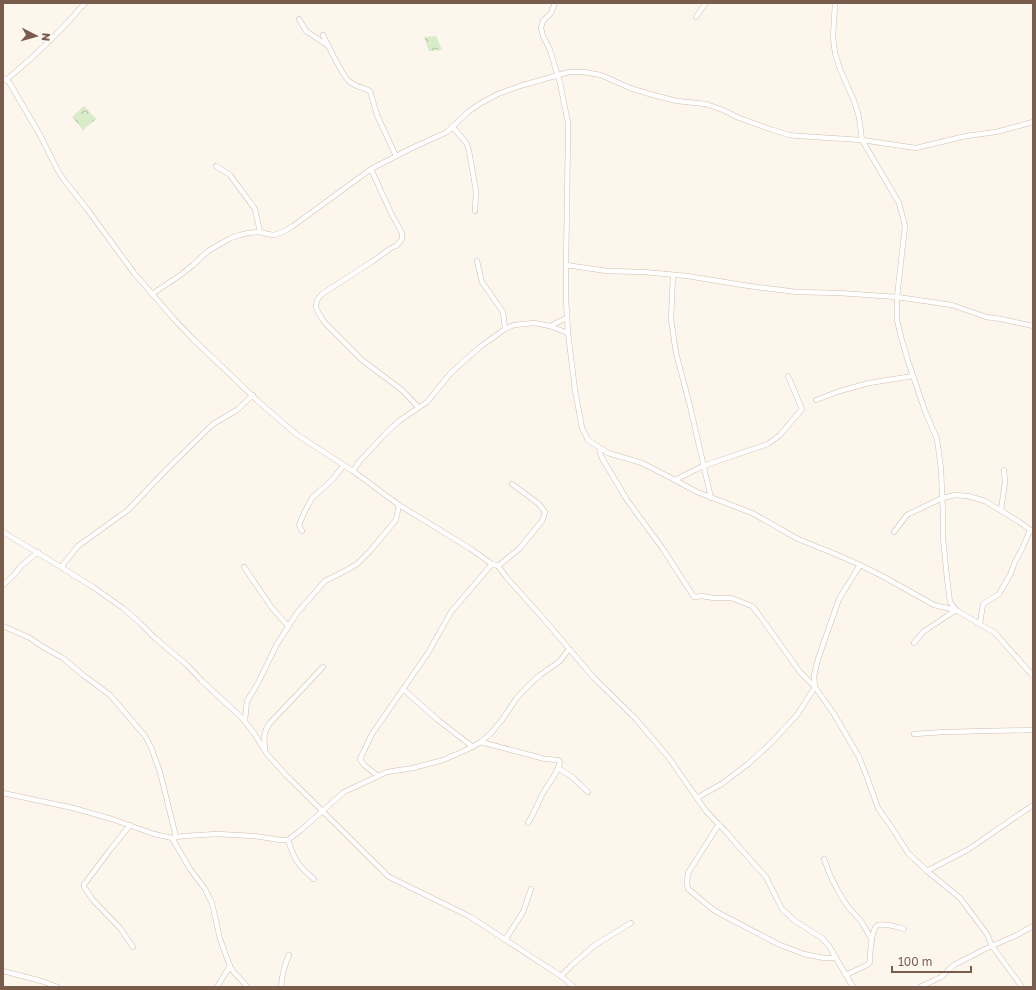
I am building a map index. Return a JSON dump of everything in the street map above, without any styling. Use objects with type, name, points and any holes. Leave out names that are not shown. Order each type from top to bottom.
[{"type":"street","points":[[85,3],[76,14],[26,63],[5,79],[12,86],[64,180],[134,273],[194,340],[285,426],[399,505],[471,549],[492,564],[498,566],[506,578],[542,617],[594,678],[635,718],[669,758],[706,810],[766,876],[782,909],[795,921],[822,938],[829,946],[853,987]]},
{"type":"street","points":[[555,3],[551,13],[543,21],[541,28],[550,50],[560,83],[568,123],[566,266],[567,318],[575,390],[582,428],[588,440],[608,452],[642,463],[697,492],[752,513],[798,540],[840,556],[884,576],[934,604],[956,610],[995,633],[1033,676]]},
{"type":"street","points":[[696,17],[706,3]]},
{"type":"street","points":[[835,3],[833,38],[835,53],[859,117],[862,140],[899,203],[905,226],[897,297],[897,320],[913,376],[927,417],[937,439],[941,469],[947,578],[950,602],[956,610]]},
{"type":"street","points":[[299,19],[306,31],[328,45]]},
{"type":"street","points":[[323,35],[348,81],[370,91],[377,115],[396,156]]},
{"type":"street","points":[[152,294],[182,274],[208,251],[240,235],[260,232],[274,235],[283,232],[371,169],[447,132],[468,112],[498,94],[569,72],[583,72],[601,75],[641,92],[677,101],[706,104],[739,118],[789,135],[862,140],[916,148],[966,136],[996,132],[1033,122]]},
{"type":"street","points":[[452,126],[467,144],[469,151],[476,190],[475,211]]},
{"type":"street","points":[[216,166],[230,175],[255,209],[260,232]]},
{"type":"street","points":[[371,169],[378,187],[402,233],[402,239],[396,246],[322,294],[317,300],[316,307],[325,323],[362,360],[402,390],[418,408]]},
{"type":"street","points":[[477,261],[482,282],[503,312],[505,330]]},
{"type":"street","points":[[566,266],[607,271],[644,272],[694,277],[797,292],[897,297],[952,305],[986,317],[1033,326]]},
{"type":"street","points":[[674,275],[671,319],[676,353],[711,498]]},
{"type":"street","points":[[550,326],[567,318]]},
{"type":"street","points":[[352,471],[386,433],[399,421],[427,402],[450,374],[480,347],[505,330],[514,325],[534,324],[550,326],[568,333]]},
{"type":"street","points":[[675,480],[703,466],[768,444],[780,435],[802,409],[788,376]]},
{"type":"street","points":[[816,400],[840,391],[869,383],[913,376]]},
{"type":"street","points":[[61,566],[78,546],[128,510],[213,424],[237,410],[252,395]]},
{"type":"street","points":[[601,448],[600,453],[602,458],[624,495],[663,549],[694,597],[702,596],[731,598],[752,606],[760,616],[800,672],[814,687],[834,714],[859,757],[878,808],[908,853],[960,898],[987,934],[992,946],[1022,987]]},
{"type":"street","points":[[302,531],[300,525],[304,513],[312,498],[332,480],[344,466]]},
{"type":"street","points":[[1001,510],[1005,482],[1004,470]]},
{"type":"street","points":[[498,566],[519,549],[538,527],[545,512],[540,504],[512,484]]},
{"type":"street","points":[[894,532],[906,515],[942,498],[955,495],[968,496],[985,501],[1001,510],[1031,531],[1010,575],[999,594],[983,604],[980,623]]},
{"type":"street","points":[[244,720],[247,701],[288,626],[324,581],[357,564],[370,551],[396,520],[399,505]]},
{"type":"street","points":[[3,532],[61,566],[123,608],[140,623],[244,720],[265,750],[285,774],[389,877],[469,916],[561,976],[574,987]]},
{"type":"street","points":[[3,585],[21,566],[38,552]]},
{"type":"street","points":[[378,776],[360,760],[372,734],[428,654],[451,612],[492,564]]},
{"type":"street","points":[[697,798],[723,783],[748,764],[771,743],[796,716],[814,687],[814,676],[818,659],[839,599],[860,565]]},
{"type":"street","points":[[244,567],[272,608],[288,626]]},
{"type":"street","points":[[914,643],[922,632],[956,610]]},
{"type":"street","points":[[3,626],[30,638],[63,658],[110,695],[145,736],[151,747],[166,793],[174,838],[190,869],[205,889],[212,903],[220,940],[231,969],[247,987]]},
{"type":"street","points":[[3,793],[74,808],[174,838],[217,834],[288,840],[344,792],[387,772],[413,768],[443,760],[481,742],[502,720],[526,688],[540,675],[560,661],[569,649]]},
{"type":"street","points":[[265,750],[264,736],[266,728],[323,667]]},
{"type":"street","points":[[403,689],[438,720],[473,747]]},
{"type":"street","points":[[914,734],[1033,730]]},
{"type":"street","points":[[481,742],[545,759],[558,760],[560,762],[528,823]]},
{"type":"street","points":[[558,768],[571,776],[588,792]]},
{"type":"street","points":[[927,871],[969,849],[1033,805]]},
{"type":"street","points":[[719,824],[688,873],[688,889],[715,911],[778,944],[804,954],[824,958],[836,958]]},
{"type":"street","points":[[130,825],[84,884],[85,890],[120,928],[133,947]]},
{"type":"street","points":[[288,840],[293,857],[314,879]]},
{"type":"street","points":[[824,859],[838,891],[848,907],[861,921],[872,940]]},
{"type":"street","points":[[505,940],[523,912],[531,889]]},
{"type":"street","points":[[561,976],[595,945],[631,923]]},
{"type":"street","points":[[846,975],[867,965],[870,962],[875,927],[882,925],[904,928]]},
{"type":"street","points":[[920,987],[941,977],[954,964],[1015,936],[1033,926]]},
{"type":"street","points":[[281,987],[284,965],[289,956]]},
{"type":"street","points":[[217,987],[230,966]]},
{"type":"street","points":[[3,971],[58,987]]},
{"type":"green space","points":[[436,36],[442,50],[429,51],[424,37]]},
{"type":"green space","points":[[84,106],[96,119],[83,130],[72,117]]}]
